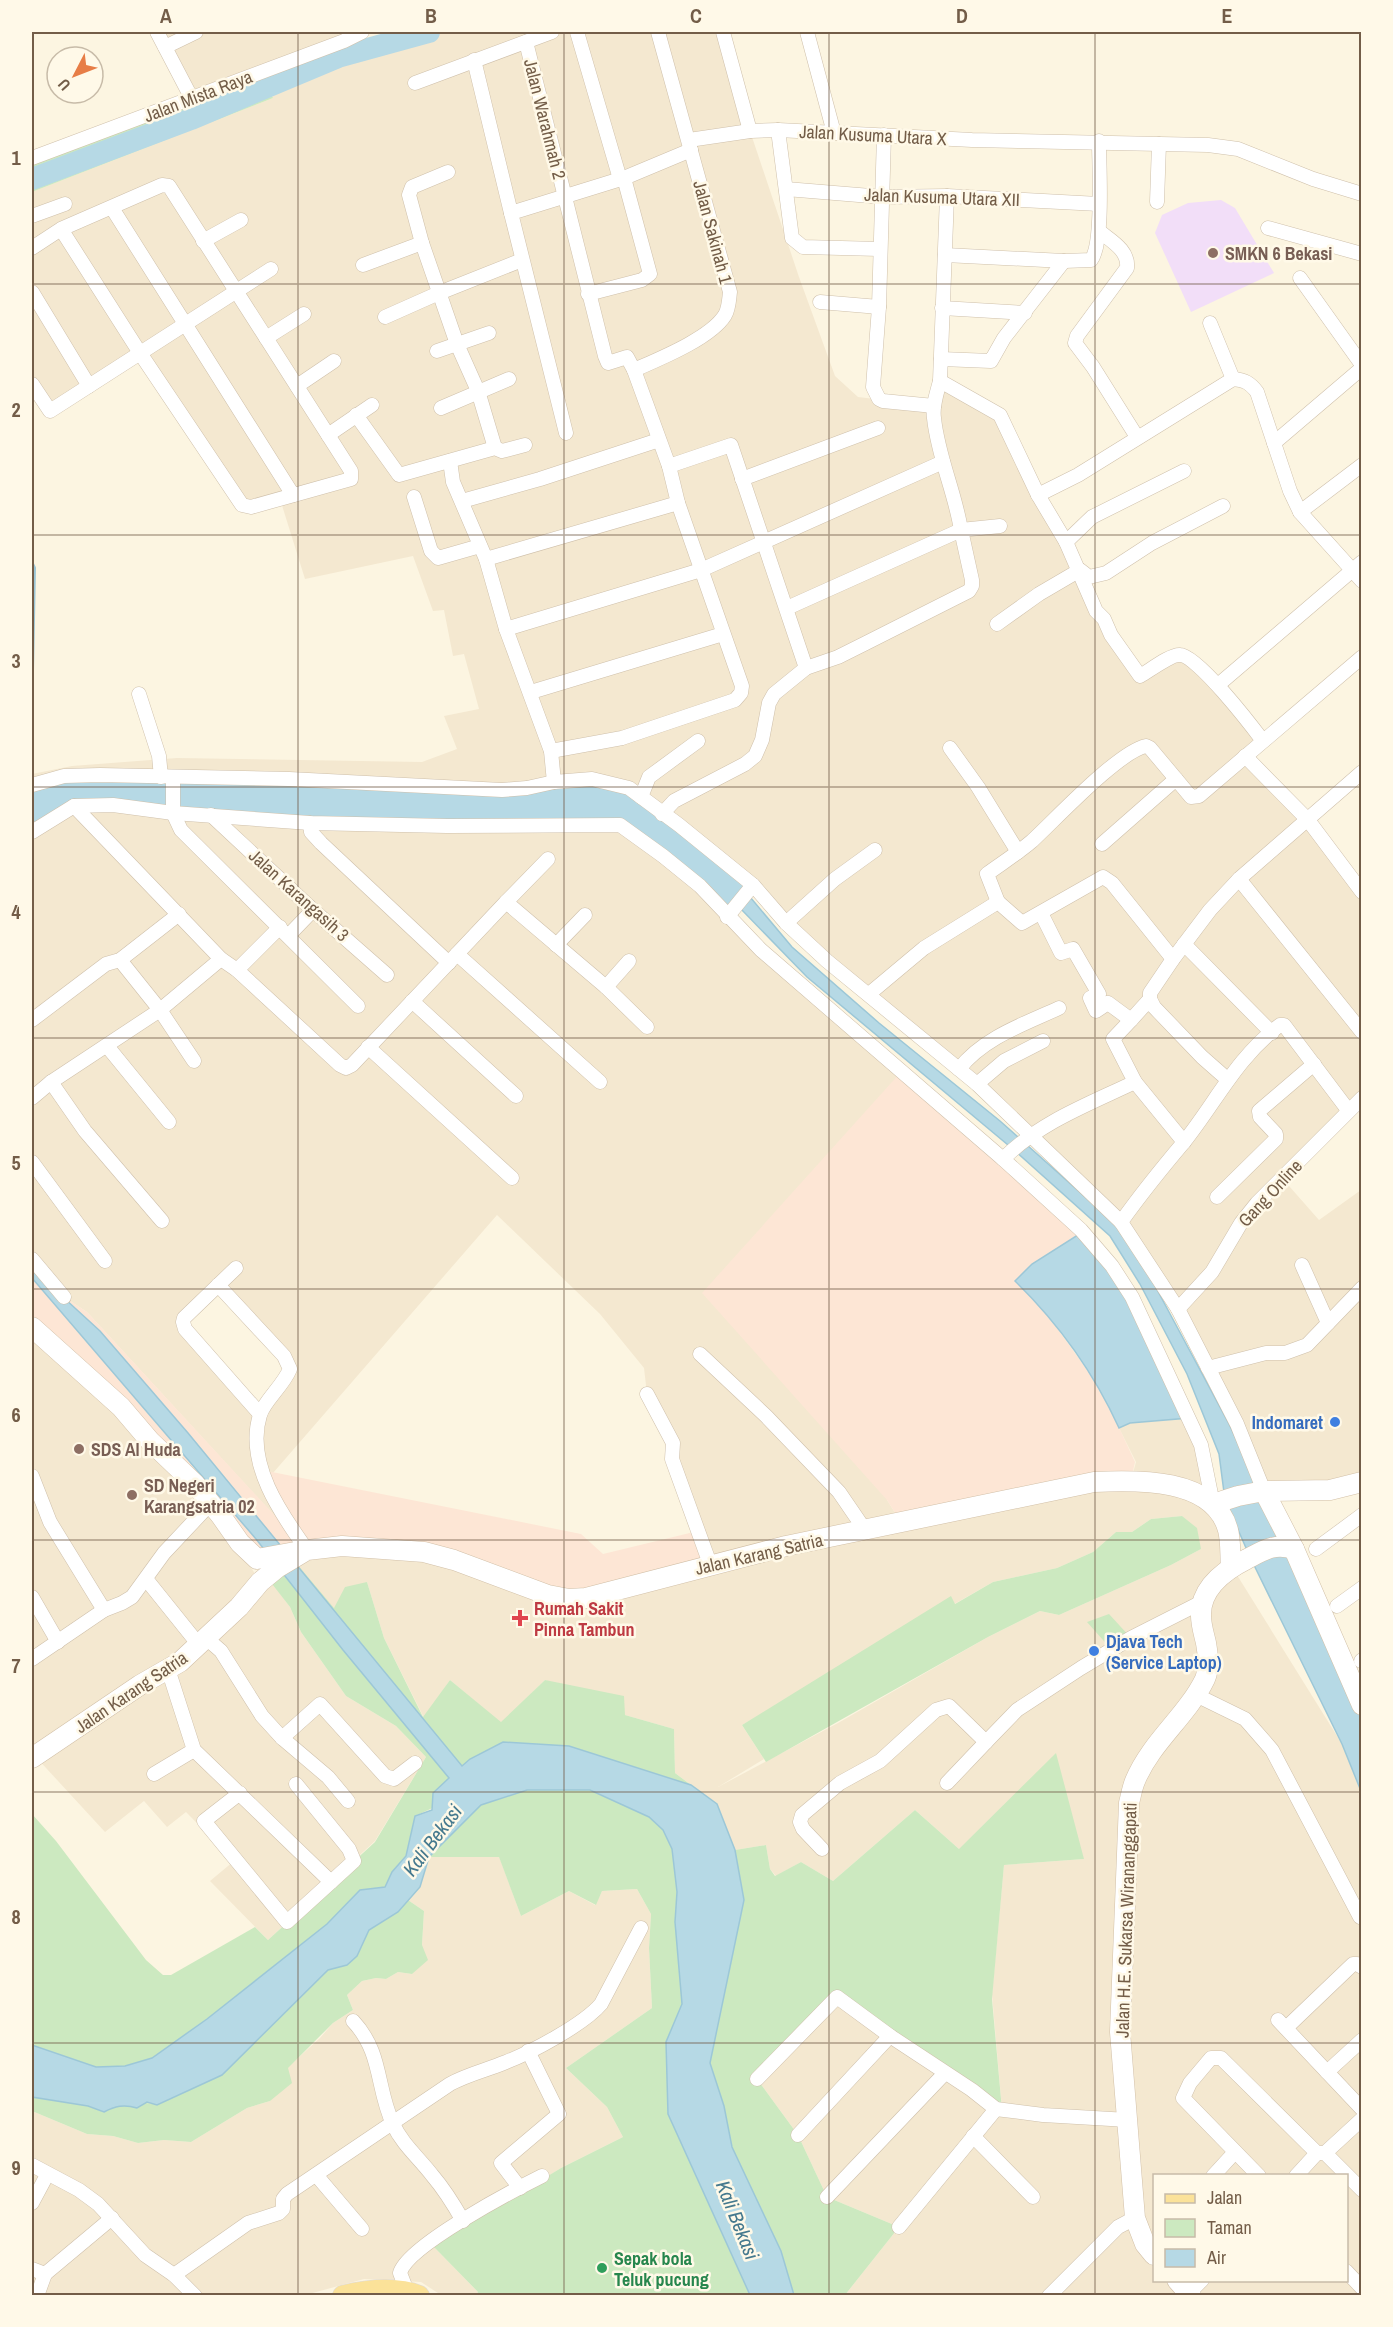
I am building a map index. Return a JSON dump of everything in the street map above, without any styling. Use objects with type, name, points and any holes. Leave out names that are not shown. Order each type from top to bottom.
[{"type":"main road","points":[[344,2295],[359,2292],[413,2293]]},
{"type":"street","points":[[157,32],[192,99]]},
{"type":"street","points":[[165,47],[196,32]]},
{"type":"street","name":"Jalan Mista Raya","points":[[32,158],[192,99],[341,36],[362,32]]},
{"type":"street","points":[[415,82],[552,32]]},
{"type":"street","points":[[578,32],[650,274],[642,280],[588,294]]},
{"type":"street","name":"Jalan Sakinah 1","points":[[634,370],[670,355],[717,325],[726,313],[730,292],[658,32]]},
{"type":"street","points":[[723,32],[750,131]]},
{"type":"street","points":[[807,32],[834,133]]},
{"type":"street","name":"Jalan Warahmah 2","points":[[526,42],[588,294],[608,363],[627,357],[634,370]]},
{"type":"street","points":[[474,60],[566,433]]},
{"type":"street","points":[[778,130],[792,238],[796,243],[803,247],[879,249]]},
{"type":"street","name":"Jalan Kusuma Utara X","points":[[511,213],[622,178],[690,145],[750,131],[778,130],[972,140],[1208,145],[1238,149],[1313,179],[1362,194]]},
{"type":"street","points":[[884,135],[879,307],[873,387],[883,402],[934,406]]},
{"type":"street","points":[[945,255],[1064,261],[1091,260],[1095,254],[1099,231],[1099,141]]},
{"type":"street","points":[[1158,202],[1159,144]]},
{"type":"street","points":[[448,172],[412,187],[408,192],[422,243],[457,344],[478,391],[495,448]]},
{"type":"street","points":[[32,248],[61,229],[167,185],[351,471],[351,479],[251,507],[242,505],[61,229]]},
{"type":"street","name":"Jalan Kusuma Utara XII","points":[[786,189],[883,197],[947,196],[1099,204]]},
{"type":"street","points":[[662,814],[674,801],[745,764],[755,756],[762,740],[769,703],[774,694],[806,668],[866,644],[969,591],[972,586],[934,418],[934,406],[940,381],[947,196]]},
{"type":"street","points":[[32,216],[65,204]]},
{"type":"street","points":[[112,208],[293,495]]},
{"type":"street","points":[[203,241],[241,220]]},
{"type":"street","points":[[1268,228],[1362,254]]},
{"type":"street","points":[[1099,231],[1125,254],[1128,260],[1127,268],[1077,336],[1075,343],[1093,367],[1137,437]]},
{"type":"street","points":[[363,265],[422,243]]},
{"type":"street","points":[[385,317],[522,260]]},
{"type":"street","points":[[941,359],[991,361],[1004,338],[1064,261]]},
{"type":"street","points":[[32,384],[50,411],[271,269]]},
{"type":"street","points":[[1274,443],[1362,366],[1300,278]]},
{"type":"street","points":[[32,292],[89,386]]},
{"type":"street","points":[[820,302],[879,307]]},
{"type":"street","points":[[942,308],[1025,313]]},
{"type":"street","points":[[266,338],[304,314]]},
{"type":"street","points":[[1210,324],[1233,379]]},
{"type":"street","points":[[437,351],[489,333]]},
{"type":"street","points":[[297,386],[334,361]]},
{"type":"street","points":[[551,751],[622,738],[735,700],[741,693],[741,686],[678,503],[669,466],[634,370]]},
{"type":"street","points":[[441,408],[509,379]]},
{"type":"street","points":[[1038,495],[1078,475],[1233,379],[1250,384],[1257,392],[1290,491],[1300,512],[1357,566],[1362,581]]},
{"type":"street","points":[[940,381],[1000,415],[1038,495],[1080,570],[1096,611],[1140,676],[1173,656],[1188,657],[1218,685],[1263,741]]},
{"type":"street","points":[[328,435],[372,405]]},
{"type":"street","points":[[356,416],[399,475],[495,448],[502,451],[525,445]]},
{"type":"street","points":[[742,479],[878,428]]},
{"type":"street","points":[[462,501],[540,479],[659,440]]},
{"type":"street","points":[[669,466],[731,445],[806,668]]},
{"type":"street","points":[[450,461],[453,482],[483,553],[507,629],[551,751],[554,782]]},
{"type":"street","points":[[507,629],[701,570],[943,462]]},
{"type":"street","points":[[1300,512],[1362,465]]},
{"type":"street","points":[[1066,542],[1092,517],[1184,471]]},
{"type":"street","points":[[414,497],[431,551],[438,558],[483,553],[678,503]]},
{"type":"street","points":[[1080,570],[1089,577],[1106,573],[1152,543],[1223,506]]},
{"type":"street","points":[[787,608],[961,530],[1000,526]]},
{"type":"street","points":[[1218,685],[1357,566]]},
{"type":"street","points":[[997,624],[1039,594],[1080,570]]},
{"type":"street","points":[[531,692],[723,634]]},
{"type":"street","points":[[1173,959],[1108,879],[1098,879],[1022,923],[998,902],[987,874],[1018,852],[1108,769],[1139,747],[1150,748],[1191,797],[1195,798],[1362,657]]},
{"type":"street","points":[[139,694],[167,777],[173,813],[181,830],[358,1006]]},
{"type":"street","points":[[641,797],[649,777],[698,741]]},
{"type":"street","points":[[950,748],[978,787],[1018,852]]},
{"type":"street","points":[[1245,756],[1308,820],[1362,892]]},
{"type":"street","points":[[1184,1142],[1135,1082],[1113,1039],[1150,999],[1153,987],[1210,910],[1239,879],[1362,772]]},
{"type":"street","points":[[32,785],[72,775],[289,779],[479,789],[527,788],[554,782],[592,779],[629,788],[753,885],[786,923],[827,961],[977,1084],[1121,1222],[1178,1309],[1237,1424],[1286,1546],[1362,1705]]},
{"type":"street","points":[[1102,844],[1176,779]]},
{"type":"street","points":[[32,832],[74,806],[113,805],[173,813],[310,823],[447,826],[620,825],[700,886],[727,917],[804,988],[1007,1155],[1076,1225],[1112,1266],[1132,1297],[1201,1445],[1213,1504],[1228,1528],[1232,1567]]},
{"type":"street","points":[[74,806],[221,959],[237,970],[346,1068],[352,1065],[548,859]]},
{"type":"street","name":"Jalan Karangasih 3","points":[[211,815],[387,975]]},
{"type":"street","points":[[310,823],[311,832],[315,837],[600,1082]]},
{"type":"street","points":[[786,923],[836,879],[875,850]]},
{"type":"street","points":[[1239,879],[1362,1032]]},
{"type":"street","points":[[727,917],[753,885]]},
{"type":"street","points":[[506,902],[606,987],[647,1027]]},
{"type":"street","points":[[869,994],[924,948],[998,902]]},
{"type":"street","points":[[237,970],[313,910]]},
{"type":"street","points":[[32,1020],[106,964],[120,960],[179,914]]},
{"type":"street","points":[[1041,914],[1061,953],[1073,949],[1099,994],[1090,998],[1096,1011],[1108,1003],[1131,1020]]},
{"type":"street","points":[[556,945],[585,915]]},
{"type":"street","points":[[1185,944],[1272,1033]]},
{"type":"street","points":[[32,1098],[51,1082],[160,1010],[221,959]]},
{"type":"street","points":[[120,960],[160,1010],[194,1061]]},
{"type":"street","points":[[606,987],[629,961]]},
{"type":"street","points":[[1150,999],[1190,1045],[1227,1079]]},
{"type":"street","points":[[412,1001],[516,1096]]},
{"type":"street","points":[[958,1069],[978,1049],[994,1039],[1059,1008]]},
{"type":"street","points":[[1121,1222],[1147,1186],[1184,1142],[1227,1079],[1272,1033],[1284,1025],[1348,1110]]},
{"type":"street","points":[[977,1084],[1004,1061],[1043,1041]]},
{"type":"street","points":[[107,1046],[169,1122]]},
{"type":"street","points":[[368,1047],[512,1178]]},
{"type":"street","points":[[1217,1197],[1276,1139],[1276,1134],[1260,1117],[1259,1111],[1314,1064]]},
{"type":"street","points":[[51,1082],[85,1131],[162,1221]]},
{"type":"street","points":[[1007,1155],[1031,1134],[1052,1122],[1135,1082]]},
{"type":"street","name":"Gang Online","points":[[1178,1309],[1212,1272],[1236,1229],[1257,1203],[1362,1098]]},
{"type":"street","points":[[32,1162],[105,1261]]},
{"type":"street","points":[[32,1259],[64,1298]]},
{"type":"street","points":[[1302,1264],[1328,1323]]},
{"type":"street","points":[[236,1268],[184,1318],[183,1322],[185,1329],[260,1414]]},
{"type":"street","points":[[34,1334],[121,1407],[150,1441],[195,1484],[240,1543],[256,1559],[307,1550],[283,1517],[262,1470],[257,1443],[260,1414],[286,1380],[290,1369],[284,1356],[218,1286]]},
{"type":"street","points":[[1208,1368],[1266,1353],[1295,1351],[1308,1345],[1362,1288]]},
{"type":"street","points":[[700,1354],[766,1416],[839,1492],[865,1530]]},
{"type":"street","points":[[646,1394],[673,1443],[672,1459],[710,1564]]},
{"type":"street","points":[[32,1476],[50,1522],[104,1610]]},
{"type":"street","name":"Jalan Karang Satria","points":[[32,1758],[133,1690],[180,1662],[238,1607],[260,1582],[277,1568],[307,1550],[342,1546],[424,1552],[454,1560],[548,1595],[569,1599],[586,1598],[617,1591],[710,1564],[1094,1482],[1131,1480],[1184,1487],[1213,1504]]},
{"type":"street","points":[[1213,1504],[1264,1491],[1330,1490],[1362,1482]]},
{"type":"street","points":[[32,1659],[104,1610],[122,1604],[132,1597],[164,1553],[211,1503]]},
{"type":"street","points":[[211,1503],[260,1582]]},
{"type":"street","points":[[1316,1549],[1362,1515]]},
{"type":"street","points":[[947,1783],[1017,1710],[1101,1655],[1148,1628],[1202,1602],[1207,1590],[1232,1567],[1250,1557],[1286,1546]]},
{"type":"street","points":[[146,1579],[202,1641],[221,1651],[262,1716],[282,1738],[328,1777],[348,1801]]},
{"type":"street","points":[[1337,1606],[1362,1588]]},
{"type":"street","points":[[32,1597],[58,1642]]},
{"type":"street","name":"Jalan H.E. Sukarsa Wirananggapati","points":[[1151,2245],[1135,2218],[1120,2032],[1129,1803],[1135,1780],[1153,1750],[1196,1695],[1206,1677],[1208,1655],[1201,1617],[1202,1602]]},
{"type":"street","points":[[168,1670],[194,1749],[331,1882]]},
{"type":"street","points":[[1196,1695],[1245,1719],[1272,1750],[1360,1917]]},
{"type":"street","points":[[282,1738],[320,1704],[372,1764],[389,1778],[396,1778],[415,1763]]},
{"type":"street","points":[[822,1849],[803,1829],[800,1822],[802,1815],[840,1783],[880,1761],[936,1710],[949,1706],[986,1742]]},
{"type":"street","points":[[154,1774],[194,1749]]},
{"type":"street","points":[[240,1793],[204,1821],[287,1922],[354,1861],[349,1849],[296,1784]]},
{"type":"street","points":[[174,2275],[248,2223],[279,2213],[283,2209],[284,2197],[464,2076],[508,2061],[584,2019],[598,2007],[641,1928]]},
{"type":"street","points":[[1362,1967],[1353,1964],[1282,2024],[1362,2109]]},
{"type":"street","points":[[757,2079],[837,1997],[996,2109],[1043,2115],[1128,2120]]},
{"type":"street","points":[[353,2021],[361,2030],[377,2062],[392,2124],[444,2190],[464,2221]]},
{"type":"street","points":[[798,2135],[890,2036]]},
{"type":"street","points":[[1327,2072],[1362,2040]]},
{"type":"street","points":[[520,2188],[501,2163],[559,2114],[528,2051]]},
{"type":"street","points":[[1258,2174],[1183,2098],[1190,2082],[1211,2058],[1221,2058],[1344,2174]]},
{"type":"street","points":[[827,2197],[945,2073]]},
{"type":"street","points":[[899,2227],[996,2109]]},
{"type":"street","points":[[1297,2174],[1362,2119]]},
{"type":"street","points":[[973,2136],[1033,2197]]},
{"type":"street","points":[[1213,2174],[1235,2152]]},
{"type":"street","points":[[32,2165],[79,2190],[112,2218],[145,2255],[174,2275],[195,2295]]},
{"type":"street","points":[[32,2203],[47,2175]]},
{"type":"street","points":[[413,2293],[400,2273],[411,2257],[464,2221],[542,2175]]},
{"type":"street","points":[[317,2176],[362,2229]]},
{"type":"street","points":[[1348,2177],[1362,2190]]},
{"type":"street","points":[[37,2295],[45,2274],[112,2218]]},
{"type":"street","points":[[1049,2295],[1118,2227],[1135,2218]]},
{"type":"street","points":[[32,2269],[45,2274]]},
{"type":"street","points":[[1348,2272],[1362,2288]]},
{"type":"shaded area","points":[[157,32],[364,32],[192,99]]},
{"type":"shaded area","points":[[404,32],[723,32],[750,131],[835,376],[858,397],[934,406],[940,381],[1000,415],[1080,570],[1140,676],[1181,655],[1263,741],[1245,756],[1361,892],[1361,1098],[1282,1178],[1319,1220],[1361,1190],[1361,1482],[1264,1491],[1237,1424],[1121,1222],[765,897],[527,788],[32,785],[32,774],[72,766],[177,758],[422,762],[457,749],[444,716],[479,709],[464,654],[453,656],[444,610],[433,611],[413,556],[305,579],[280,499],[251,507],[141,353],[50,411],[32,384],[32,192],[273,98],[268,86],[338,57],[408,39]]},
{"type":"shaded area","name":"SMKN 6 Bekasi","points":[[1221,200],[1235,208],[1274,273],[1191,312],[1155,233],[1162,215],[1188,203]]},
{"type":"shaded area","points":[[74,806],[620,825],[663,856],[901,1072],[887,1500],[901,1522],[1131,1480],[1136,1462],[1119,1428],[1130,1423],[1189,1418],[1232,1567],[1342,1744],[1361,1791],[1361,2295],[845,2295],[899,2227],[827,2197],[798,2135],[757,2079],[837,1997],[1002,2110],[992,1994],[1004,1865],[1084,1859],[959,1849],[915,1810],[833,1881],[801,1862],[776,1876],[770,1869],[766,1845],[735,1850],[717,1804],[675,1773],[674,1729],[625,1715],[545,1680],[501,1723],[450,1680],[424,1718],[384,1638],[367,1582],[334,1608],[270,1580],[290,1607],[301,1632],[346,1696],[396,1726],[426,1757],[375,1841],[268,1940],[210,1881],[234,1861],[186,1812],[167,1827],[144,1801],[105,1832],[35,1756],[32,1758],[32,1340],[40,1335],[211,1503],[260,1582],[306,1550],[87,1312],[64,1297],[32,1259],[32,832]],"holes":[[[497,1215],[600,1314],[644,1368],[647,1394],[710,1564],[307,1550],[263,1471],[273,1473]],[[219,1286],[290,1369],[260,1413],[183,1322]],[[1182,1516],[1201,1549],[1171,1565],[1059,1615],[1040,1611],[988,1637],[838,1723],[718,1787],[764,1759],[742,1725],[993,1582],[1057,1568],[1093,1552],[1116,1532],[1132,1532],[1151,1519]]]},
{"type":"shaded area","points":[[901,1072],[1081,1233],[1016,1282],[1042,1307],[1090,1374],[1108,1404],[1135,1462],[1131,1480],[901,1522],[887,1500],[702,1293]]},
{"type":"shaded area","points":[[32,1259],[64,1297],[87,1312],[302,1545],[262,1470],[581,1534],[603,1554],[698,1531],[710,1564],[586,1598],[424,1552],[257,1559],[32,1327]]},
{"type":"shaded area","points":[[499,1856],[521,1916],[569,1891],[595,1905],[602,1891],[637,1889],[651,1914],[649,1948],[652,2008],[566,2068],[607,2107],[623,2137],[561,2168],[434,2247],[478,2292],[476,2295],[441,2295],[421,2282],[364,2279],[305,2295],[32,2295],[32,2111],[87,2134],[113,2136],[138,2143],[164,2140],[191,2142],[247,2108],[270,2101],[287,2068],[333,2023],[353,2010],[347,1995],[362,1981],[376,1978],[386,1979],[398,1972],[412,1974],[422,1945],[424,1911],[408,1900],[420,1887],[429,1857]]},
{"type":"green space","points":[[260,73],[273,98],[32,192],[32,158]]},
{"type":"green space","points":[[32,564],[34,568],[32,670]]},
{"type":"green space","points":[[1182,1516],[1197,1528],[1201,1549],[1171,1565],[1059,1615],[1040,1611],[988,1637],[766,1762],[742,1725],[951,1596],[955,1604],[993,1582],[1057,1568],[1093,1552],[1116,1532],[1132,1532],[1151,1519]]},
{"type":"green space","points":[[297,1564],[334,1608],[345,1587],[367,1582],[384,1638],[423,1717],[450,1680],[501,1722],[545,1680],[624,1696],[625,1715],[674,1729],[675,1773],[691,1785],[569,1746],[415,1816],[406,1856],[392,1872],[385,1887],[360,1890],[327,1924],[207,2019],[152,2058],[125,2066],[96,2067],[32,2045],[32,1814],[56,1841],[146,1960],[163,1975],[171,1975],[255,1927],[268,1940],[375,1842],[426,1757],[396,1726],[346,1696],[301,1632],[290,1607],[269,1580]]},
{"type":"green space","points":[[1109,1614],[1131,1638],[1111,1649],[1087,1622]]},
{"type":"green space","points":[[1056,1753],[1084,1859],[1004,1865],[992,1999],[1002,2110],[837,1997],[757,2079],[798,2135],[827,2197],[899,2227],[845,2295],[794,2295],[781,2251],[732,2147],[724,2106],[710,2063],[744,1900],[735,1850],[766,1845],[770,1869],[775,1876],[801,1862],[833,1881],[915,1810],[959,1849]]},
{"type":"green space","points":[[527,1790],[590,1790],[649,1817],[663,1830],[672,1849],[677,1892],[675,1922],[682,2004],[666,2042],[668,2114],[750,2295],[476,2295],[478,2292],[433,2246],[561,2168],[623,2137],[607,2107],[566,2068],[652,2008],[649,1948],[651,1914],[637,1889],[602,1891],[596,1905],[569,1891],[521,1916],[499,1857],[429,1857],[481,1805]]},
{"type":"green space","points":[[408,1900],[424,1911],[422,1945],[428,1960],[412,1974],[398,1972],[386,1979],[376,1978],[362,1981],[347,1995],[353,2010],[333,2023],[288,2068],[292,2083],[270,2101],[247,2108],[191,2142],[164,2140],[138,2143],[113,2136],[87,2134],[32,2111],[32,2097],[88,2106],[104,2112],[130,2104],[157,2105],[222,2075],[328,1970],[357,1956],[369,1930],[398,1912]]},
{"type":"water","points":[[46,780],[455,789],[616,784],[753,885],[727,917],[620,825],[429,825],[74,806],[32,832],[32,785]]},
{"type":"water","points":[[750,897],[792,947],[879,1023],[1000,1121],[1120,1228],[1154,1284],[1229,1424],[1361,1705],[1361,1791],[1342,1744],[1250,1557],[1225,1500],[1219,1454],[1187,1374],[1140,1284],[1110,1236],[1014,1150],[807,977],[740,908]]},
{"type":"water","points":[[1081,1233],[1112,1266],[1189,1418],[1130,1423],[1119,1428],[1074,1350],[1046,1314],[1015,1281],[1032,1264]]},
{"type":"water","name":"Kali Bekasi","points":[[32,1259],[64,1298],[100,1331],[188,1433],[462,1766],[470,1759],[503,1742],[569,1746],[691,1785],[717,1804],[735,1850],[744,1900],[710,2063],[724,2106],[732,2147],[781,2251],[794,2295],[750,2295],[668,2114],[666,2042],[682,2004],[675,1922],[677,1892],[672,1849],[663,1830],[649,1817],[590,1790],[527,1790],[481,1805],[429,1857],[420,1887],[398,1912],[369,1930],[357,1956],[347,1965],[328,1970],[222,2075],[157,2105],[147,2102],[137,2108],[120,2106],[104,2112],[88,2106],[32,2097],[32,2045],[96,2067],[125,2066],[152,2058],[207,2019],[327,1924],[360,1890],[385,1887],[392,1872],[406,1856],[415,1816],[432,1810],[433,1793],[449,1778],[343,1650],[256,1539],[32,1278]]},
{"type":"waterway","points":[[32,179],[191,119],[338,57],[429,32]]},
{"type":"waterway","points":[[32,564],[34,568],[32,670]]},
{"type":"place","name":"SMKN 6 Bekasi","points":[[1213,253]]},
{"type":"place","name":"Indomaret","points":[[1335,1422]]},
{"type":"place","name":"SDS Al Huda","points":[[79,1449]]},
{"type":"place","name":"SD Negeri Karangsatria 02","points":[[132,1495]]},
{"type":"place","name":"Rumah Sakit Pinna Tambun","points":[[520,1618]]},
{"type":"place","name":"Djava Tech (Service Laptop)","points":[[1094,1651]]},
{"type":"place","name":"Sepak bola Teluk pucung","points":[[602,2268]]}]
